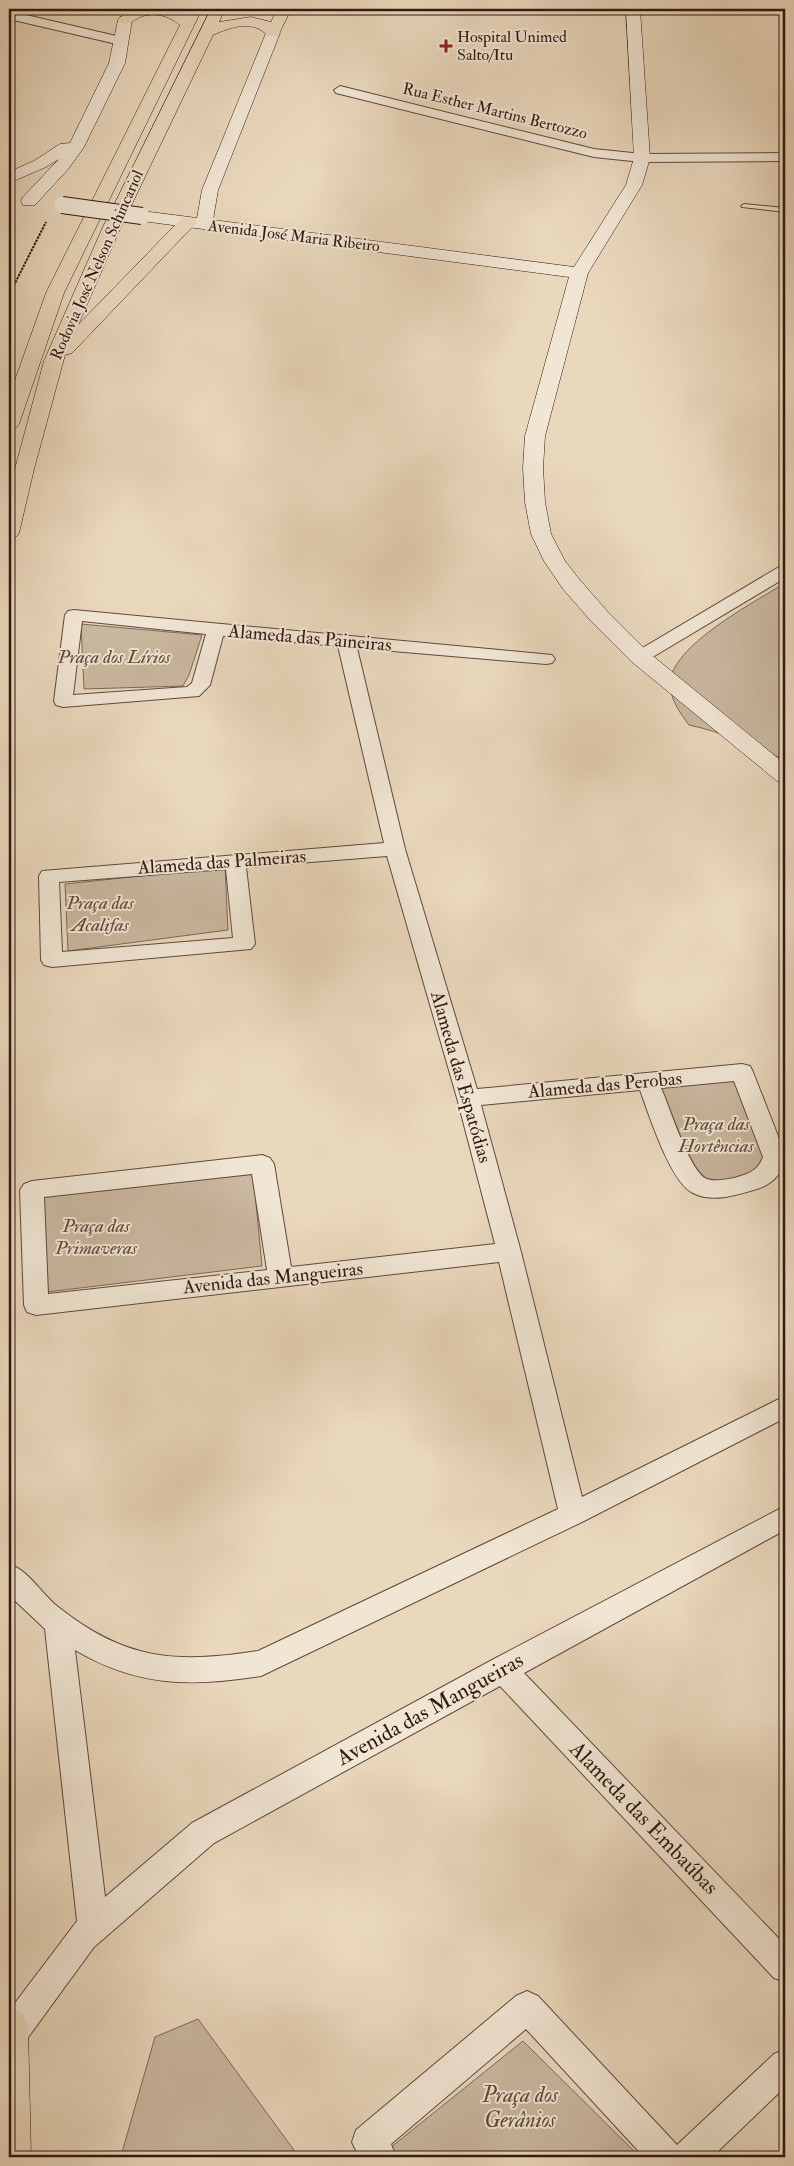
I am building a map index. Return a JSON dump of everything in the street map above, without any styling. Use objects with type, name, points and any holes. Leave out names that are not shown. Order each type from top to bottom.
[{"type":"main road","name":"Rodovia José Nelson Schincariol","points":[[9,533],[53,361],[111,229],[218,9]]},
{"type":"main road","points":[[53,361],[154,259],[196,223],[284,9]]},
{"type":"main road","points":[[634,9],[642,158],[634,185],[579,273],[535,436],[533,468],[535,502],[541,534],[554,561],[599,616],[640,656],[785,776]]},
{"type":"main road","points":[[9,178],[58,154],[79,137],[114,71],[127,14],[161,11],[180,16],[191,16]]},
{"type":"main road","name":"Rodovia José Nelson Schincariol","points":[[9,424],[55,293],[191,16]]},
{"type":"main road","points":[[208,32],[228,24],[250,22],[264,25],[273,33]]},
{"type":"main road","name":"Avenida José Maria Ribeiro","points":[[79,137],[76,147],[63,165],[22,200],[579,273]]},
{"type":"main road","points":[[150,217],[176,214],[210,190]]},
{"type":"main road","points":[[9,2032],[12,2074],[11,2157]]},
{"type":"street","points":[[781,9],[785,10]]},
{"type":"street","points":[[9,15],[121,41]]},
{"type":"street","name":"Rua Esther Martins Bertozzo","points":[[340,90],[594,153],[642,158],[785,157]]},
{"type":"street","points":[[640,656],[785,571]]},
{"type":"street","name":"Alameda das Paineiras","points":[[216,630],[202,685],[192,692],[64,701],[74,615],[216,630],[546,659]]},
{"type":"street","name":"Alameda das Espatódias","points":[[346,641],[395,849],[468,1098],[509,1252],[573,1514]]},
{"type":"street","name":"Alameda das Palmeiras","points":[[235,861],[244,944],[52,960],[50,876],[235,861],[395,849]]},
{"type":"street","name":"Alameda das Perobas","points":[[468,1098],[742,1072],[775,1157],[770,1172],[759,1180],[731,1187],[701,1187],[689,1178],[679,1160],[648,1082]]},
{"type":"street","name":"Avenida das Mangueiras","points":[[280,1277],[262,1164],[32,1190],[36,1305],[509,1252]]},
{"type":"street","points":[[9,1576],[22,1592],[58,1624],[101,1651],[138,1665],[185,1671],[216,1670],[262,1663],[573,1514],[785,1406]]},
{"type":"street","name":"Avenida das Mangueiras","points":[[9,2032],[83,1936],[203,1833],[785,1517]]},
{"type":"street","points":[[58,1624],[93,1927]]},
{"type":"street","name":"Alameda das Embaúbas","points":[[502,1669],[785,1967]]},
{"type":"street","points":[[380,2157],[368,2142],[527,2007],[666,2157]]},
{"type":"street","points":[[688,2157],[785,2065]]},
{"type":"lane","points":[[744,206],[785,210]]},
{"type":"path","points":[[9,295],[48,219]]},
{"type":"green space","points":[[785,583],[785,760],[726,735],[689,725],[679,711],[670,690],[670,684],[674,670],[684,655],[698,640],[735,613]]},
{"type":"green space","name":"Praça dos Lírios","points":[[81,624],[202,635],[189,675],[183,686],[84,689]]},
{"type":"green space","name":"Praça das Acalifas","points":[[225,867],[228,930],[68,951],[65,884]]},
{"type":"green space","name":"Praça das Hortências","points":[[736,1077],[766,1153],[763,1167],[736,1179],[712,1183],[705,1182],[695,1176],[655,1085]]},
{"type":"green space","name":"Praça das Primaveras","points":[[253,1172],[262,1266],[47,1292],[42,1194]]},
{"type":"green space","points":[[198,2019],[299,2157],[98,2157],[121,2156],[155,2037]]},
{"type":"green space","name":"Praça dos Gerânios","points":[[523,2041],[640,2157],[398,2157],[390,2148]]},
{"type":"place","name":"Hospital Unimed Salto/Itu","points":[[446,46]]}]
